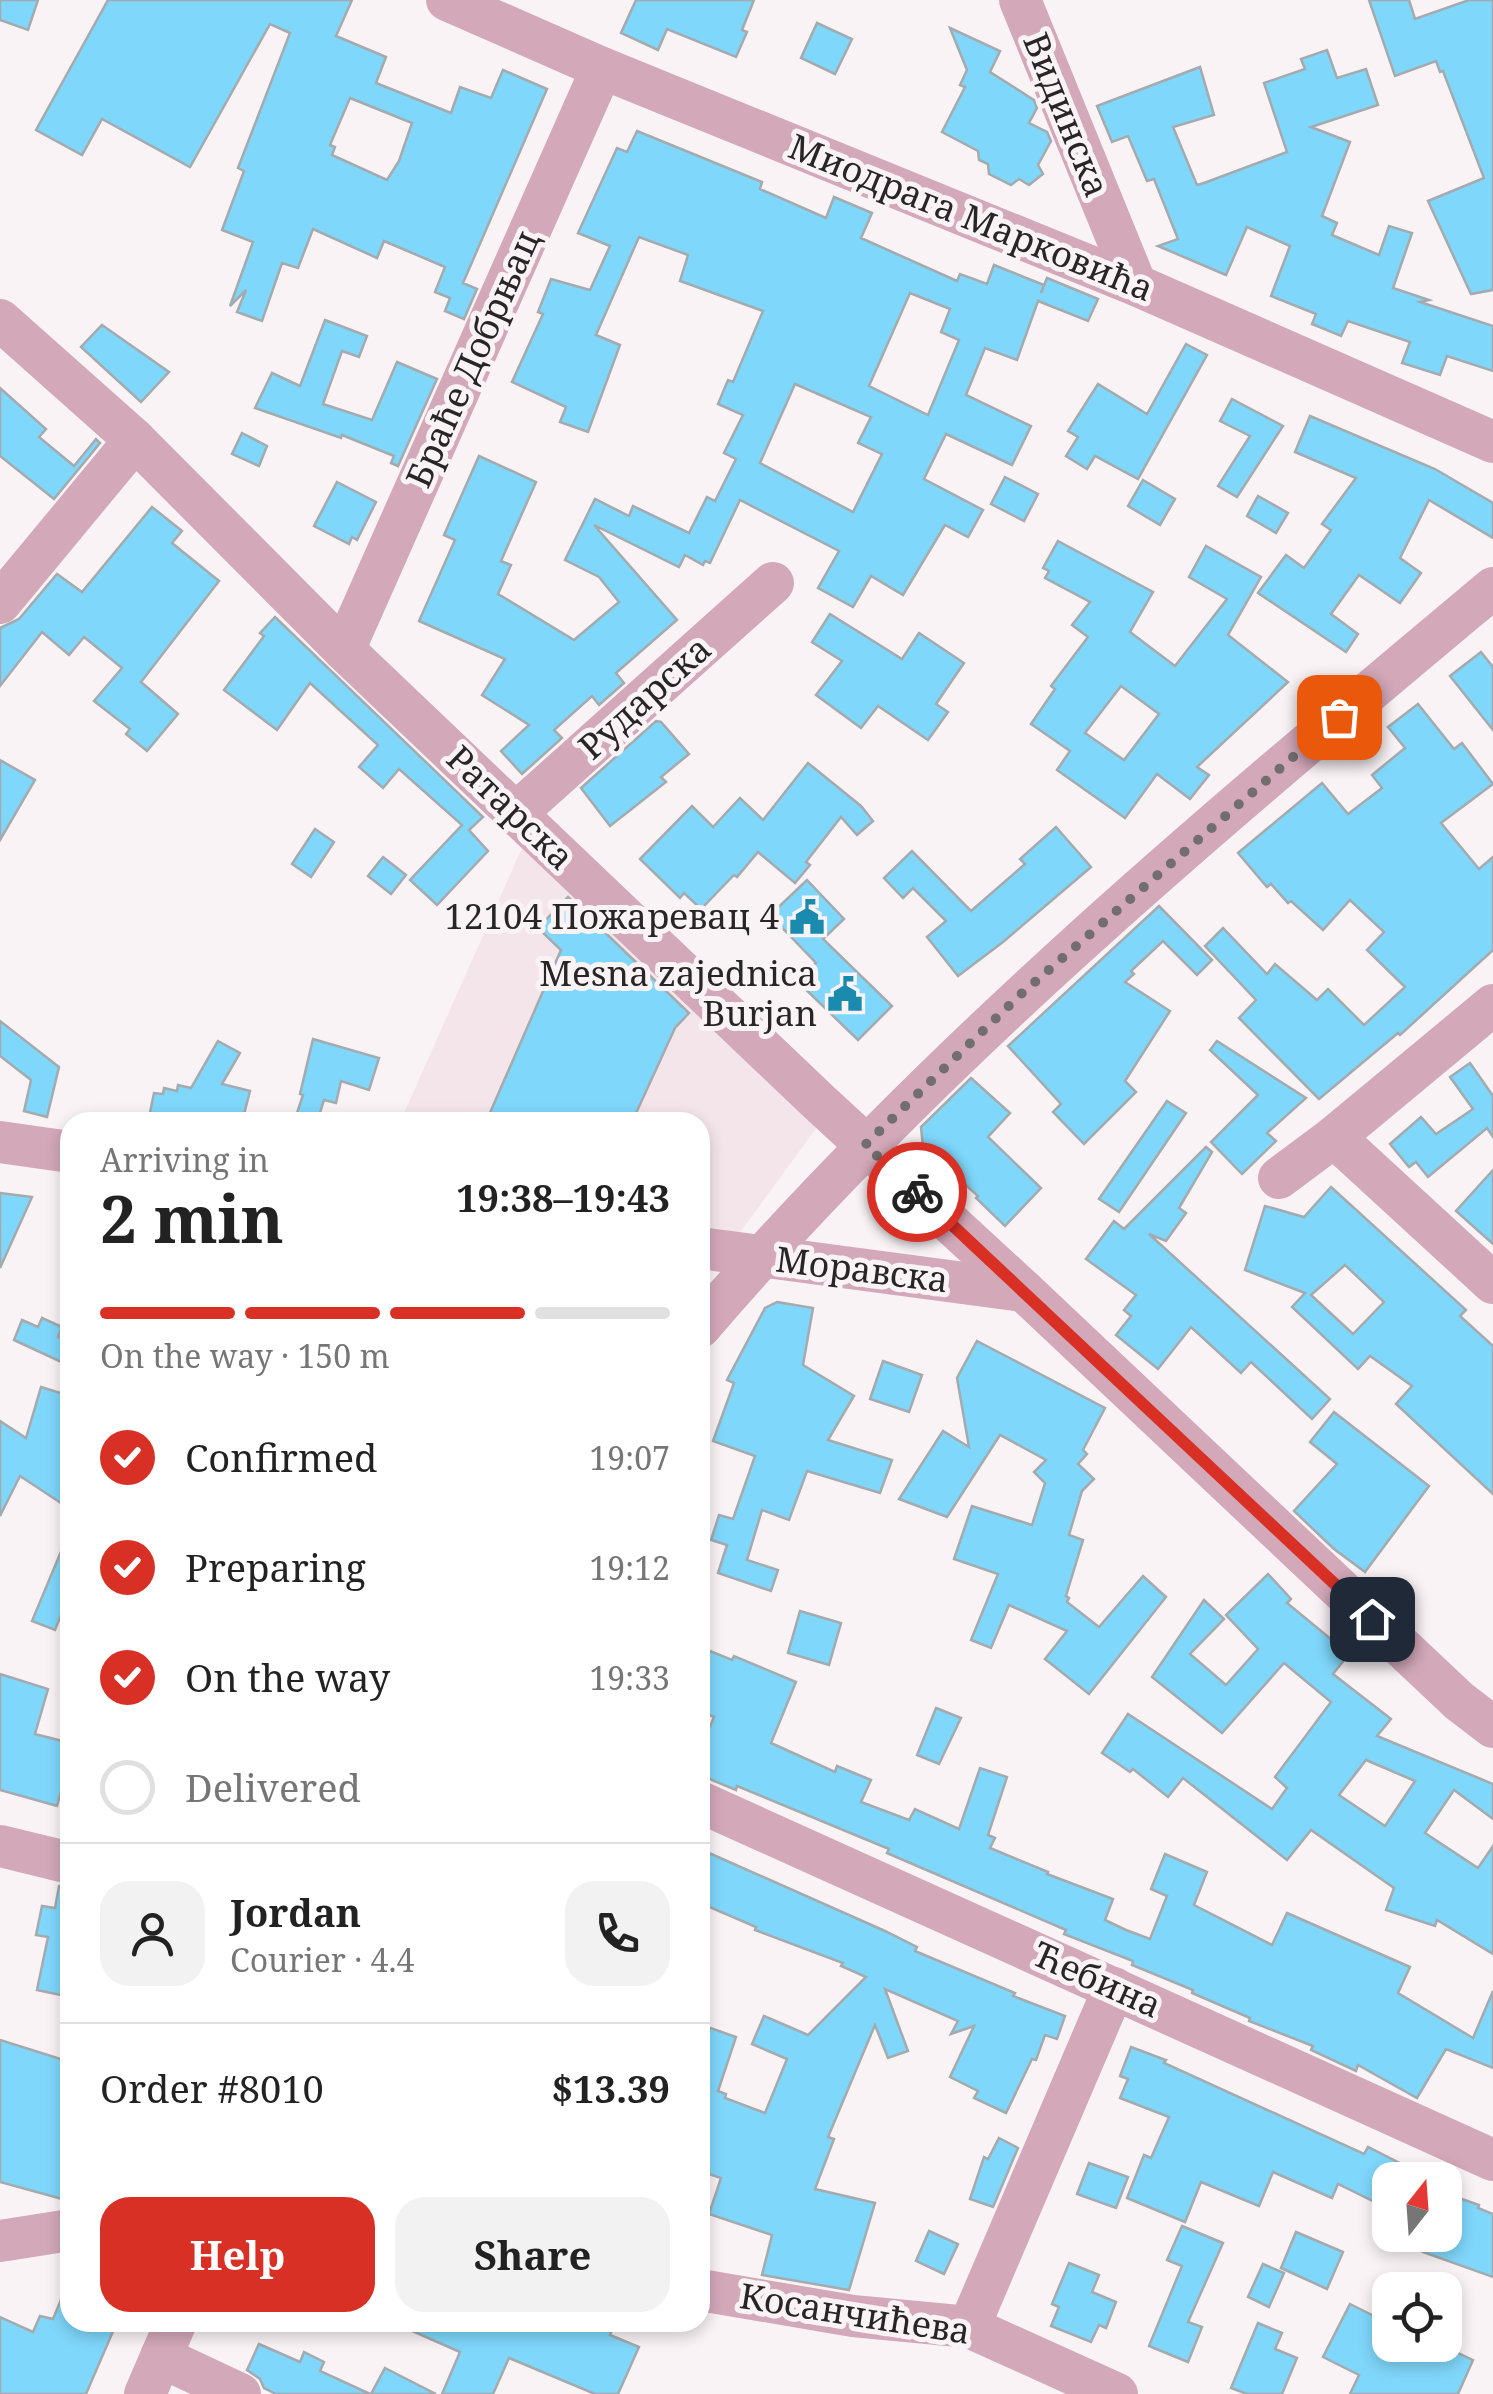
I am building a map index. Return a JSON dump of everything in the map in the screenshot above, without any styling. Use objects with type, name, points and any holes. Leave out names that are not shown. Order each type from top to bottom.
[{"type":"street","name":"Миодрага Марковића","points":[[447,0],[602,68],[1136,285],[1493,442]]},
{"type":"street","name":"Видинска","points":[[1020,0],[1136,285]]},
{"type":"street","name":"Браће Добрњац","points":[[344,650],[602,68]]},
{"type":"street","name":"Ратарска","points":[[0,320],[135,440],[344,650],[865,1145],[1459,1701],[1493,1727]]},
{"type":"street","points":[[0,602],[135,440]]},
{"type":"street","name":"Рударска","points":[[516,814],[773,583]]},
{"type":"street","points":[[710,1315],[865,1145],[1020,995],[1493,588]]},
{"type":"street","points":[[1280,1178],[1493,1005]]},
{"type":"street","points":[[1334,1137],[1493,1283]]},
{"type":"street","points":[[0,1142],[60,1151]]},
{"type":"street","name":"Моравска","points":[[710,1250],[1024,1290]]},
{"type":"street","name":"Ћебина","points":[[710,1806],[1493,2160]]},
{"type":"street","points":[[0,1846],[60,1861]]},
{"type":"street","points":[[970,2327],[1114,1988]]},
{"type":"street","points":[[0,2241],[60,2232]]},
{"type":"street","name":"Косанчићева","points":[[710,2292],[853,2316],[970,2327],[1117,2394]]},
{"type":"street","points":[[161,2358],[240,2394]]},
{"type":"shaded area","points":[[525,841],[823,1119],[733,1242],[710,1238],[710,1112],[404,1112]]},
{"type":"building","points":[[0,0],[38,0],[28,30],[0,20]]},
{"type":"building","points":[[108,0],[352,0],[336,36],[386,57],[376,83],[451,113],[460,87],[491,98],[503,70],[547,89],[463,283],[477,289],[464,319],[445,311],[450,298],[435,292],[445,267],[384,241],[377,258],[313,229],[298,268],[282,263],[262,321],[237,312],[246,290],[230,306],[253,242],[222,230],[244,171],[238,168],[290,33],[270,24],[190,167],[102,119],[82,155],[36,130]],"holes":[[[350,98],[412,123],[399,161],[387,180],[332,155],[335,147],[330,145]]]},
{"type":"building","points":[[636,0],[754,0],[736,57],[667,29],[658,50],[621,33]]},
{"type":"building","points":[[1369,0],[1409,0],[1415,19],[1469,0],[1493,0],[1493,290],[1471,294],[1428,201],[1484,178],[1443,71],[1440,72],[1436,61],[1395,76]]},
{"type":"building","points":[[817,23],[852,39],[835,74],[801,58]]},
{"type":"building","points":[[950,28],[1000,51],[990,72],[1034,100],[1037,108],[1029,123],[1047,132],[1051,141],[1038,165],[1043,174],[1029,185],[1019,179],[1011,185],[989,174],[988,164],[979,160],[978,151],[942,132],[965,87],[960,85],[967,70]]},
{"type":"building","points":[[1327,50],[1337,78],[1366,69],[1378,105],[1311,127],[1350,142],[1322,216],[1337,223],[1332,235],[1379,255],[1389,226],[1412,233],[1393,288],[1429,300],[1420,302],[1493,326],[1493,371],[1447,356],[1440,375],[1402,363],[1410,342],[1348,321],[1341,336],[1312,324],[1316,314],[1271,296],[1290,246],[1247,227],[1226,275],[1158,246],[1178,239],[1154,179],[1147,181],[1128,136],[1112,142],[1097,106],[1200,67],[1214,115],[1173,127],[1197,185],[1287,152],[1264,83],[1305,69],[1301,59]]},
{"type":"building","points":[[637,131],[762,182],[760,189],[826,218],[834,197],[872,213],[861,238],[957,281],[960,274],[987,284],[994,265],[1044,285],[1041,293],[1047,278],[1098,299],[1088,321],[1038,301],[1017,360],[985,348],[966,395],[1031,426],[1012,465],[946,434],[924,479],[983,510],[968,537],[945,525],[903,595],[871,576],[853,607],[818,588],[839,551],[740,500],[710,563],[705,561],[703,565],[685,555],[679,567],[594,525],[677,620],[616,673],[624,683],[599,705],[592,696],[554,730],[562,738],[522,774],[501,751],[529,725],[482,695],[505,659],[419,621],[455,540],[444,535],[479,456],[536,482],[501,561],[511,565],[498,594],[574,640],[619,602],[599,577],[565,560],[595,499],[629,516],[633,506],[689,533],[707,497],[715,501],[736,459],[724,453],[743,415],[718,404],[728,380],[733,382],[763,311],[680,281],[688,255],[639,237],[596,335],[620,345],[588,432],[560,422],[566,407],[512,382],[543,314],[538,312],[551,279],[590,290],[610,246],[578,233],[617,148],[627,152]],"holes":[[[910,293],[950,309],[941,332],[959,340],[928,415],[869,386]],[[795,384],[871,417],[858,443],[882,454],[853,512],[760,463]]]},
{"type":"building","points":[[325,320],[367,336],[359,357],[342,351],[323,404],[372,420],[397,362],[437,379],[398,466],[391,463],[394,456],[255,408],[272,373],[300,386]]},
{"type":"building","points":[[102,325],[169,372],[141,402],[81,347]]},
{"type":"building","points":[[1186,344],[1207,355],[1138,479],[1095,456],[1087,469],[1066,456],[1078,437],[1068,431],[1098,384],[1147,414]]},
{"type":"building","points":[[0,388],[46,429],[39,437],[74,466],[96,439],[100,443],[54,499],[0,456]]},
{"type":"building","points":[[1232,399],[1283,426],[1237,497],[1218,486],[1250,436],[1220,421]]},
{"type":"building","points":[[1310,416],[1435,469],[1493,503],[1493,538],[1429,500],[1400,558],[1421,573],[1400,603],[1359,575],[1331,614],[1358,634],[1346,652],[1258,593],[1286,555],[1304,568],[1331,530],[1322,524],[1356,478],[1295,452]]},
{"type":"building","points":[[242,433],[267,446],[259,466],[232,454]]},
{"type":"building","points":[[1005,477],[1038,494],[1024,521],[991,504]]},
{"type":"building","points":[[1143,480],[1175,499],[1160,525],[1128,506]]},
{"type":"building","points":[[337,482],[376,502],[357,540],[352,537],[349,544],[314,526]]},
{"type":"building","points":[[1258,496],[1288,513],[1276,533],[1247,516]]},
{"type":"building","points":[[152,507],[182,531],[172,543],[219,581],[141,682],[178,714],[147,751],[126,734],[130,729],[94,701],[122,668],[84,637],[69,655],[42,632],[0,686],[0,628],[19,619],[57,574],[82,592]]},
{"type":"building","points":[[1058,541],[1153,592],[1130,632],[1175,666],[1227,599],[1189,577],[1206,546],[1261,577],[1228,635],[1288,682],[1197,767],[1209,775],[1190,799],[1157,774],[1125,818],[1057,770],[1070,751],[1031,724],[1055,689],[1051,686],[1088,637],[1072,625],[1090,602],[1045,578],[1049,571],[1043,568]],"holes":[[[1121,686],[1159,714],[1124,760],[1085,733]]]},
{"type":"building","points":[[830,614],[902,659],[919,633],[964,663],[936,704],[948,712],[928,740],[878,706],[861,728],[816,695],[842,661],[812,642]]},
{"type":"building","points":[[275,617],[483,817],[469,830],[488,851],[437,905],[410,880],[462,825],[399,769],[383,788],[359,767],[378,745],[310,683],[277,730],[224,690],[264,636],[260,633]]},
{"type":"building","points":[[1481,652],[1493,667],[1493,730],[1450,676]]},
{"type":"building","points":[[1418,704],[1454,749],[1462,743],[1493,784],[1441,823],[1479,869],[1493,857],[1493,950],[1400,1035],[1319,1099],[1239,1018],[1256,1000],[1205,946],[1223,928],[1267,974],[1275,964],[1317,1000],[1328,989],[1364,1025],[1405,987],[1367,950],[1384,932],[1350,900],[1323,930],[1271,884],[1267,887],[1238,853],[1322,783],[1348,814],[1382,788],[1372,775],[1405,748],[1388,727]]},
{"type":"building","points":[[656,721],[689,754],[661,777],[666,782],[610,826],[581,788]]},
{"type":"building","points":[[0,760],[35,780],[0,840]]},
{"type":"building","points":[[808,763],[861,806],[873,821],[857,835],[841,817],[795,883],[758,852],[701,909],[684,893],[680,898],[640,859],[692,806],[713,827],[740,798],[763,820]]},
{"type":"building","points":[[1056,827],[1091,867],[958,976],[927,937],[946,921],[913,888],[903,898],[884,878],[912,851],[971,911],[1025,864],[1020,859]]},
{"type":"building","points":[[315,829],[334,842],[311,877],[292,864]]},
{"type":"building","points":[[383,857],[406,875],[391,894],[368,876]]},
{"type":"building","points":[[807,880],[844,919],[823,939],[892,1006],[858,1040],[797,981],[816,963],[770,915]]},
{"type":"building","points":[[568,897],[689,1013],[675,1028],[637,1112],[490,1112],[561,950],[538,928]]},
{"type":"building","points":[[1159,906],[1212,960],[1197,975],[1163,941],[1131,971],[1134,974],[1125,982],[1170,1011],[1125,1081],[1136,1092],[1084,1144],[1053,1112],[1061,1104],[1008,1046]]},
{"type":"building","points":[[0,1021],[59,1067],[47,1117],[24,1111],[31,1080],[0,1056]]},
{"type":"building","points":[[313,1039],[379,1058],[369,1090],[341,1081],[336,1103],[324,1100],[320,1112],[297,1112],[303,1095],[300,1094]]},
{"type":"building","points":[[218,1041],[240,1053],[222,1084],[250,1091],[245,1112],[150,1112],[154,1093],[163,1094],[164,1088],[177,1091],[178,1085],[191,1088]]},
{"type":"building","points":[[1217,1041],[1306,1098],[1267,1133],[1276,1141],[1242,1174],[1211,1142],[1258,1095],[1210,1050]]},
{"type":"building","points":[[1470,1063],[1493,1096],[1493,1137],[1487,1128],[1428,1177],[1416,1162],[1409,1167],[1390,1144],[1421,1117],[1436,1134],[1473,1109],[1450,1077]]},
{"type":"building","points":[[971,1078],[1010,1113],[988,1137],[1041,1188],[1005,1226],[923,1147],[921,1127]]},
{"type":"building","points":[[1167,1101],[1186,1113],[1119,1212],[1099,1199]]},
{"type":"building","points":[[1206,1147],[1212,1152],[1179,1208],[1186,1213],[1166,1241],[1149,1234],[1330,1399],[1312,1419],[1251,1362],[1241,1373],[1191,1327],[1158,1369],[1116,1335],[1131,1316],[1124,1310],[1136,1295],[1086,1259],[1114,1221],[1124,1229]]},
{"type":"building","points":[[1493,1170],[1493,1244],[1456,1211]]},
{"type":"building","points":[[1331,1187],[1466,1310],[1460,1316],[1493,1346],[1493,1494],[1396,1404],[1412,1386],[1370,1356],[1358,1369],[1292,1307],[1305,1293],[1245,1270],[1265,1206],[1304,1217]],"holes":[[[1345,1265],[1384,1302],[1353,1334],[1311,1295]]]},
{"type":"building","points":[[0,1193],[32,1197],[0,1268]]},
{"type":"building","points":[[777,1302],[813,1308],[803,1365],[854,1396],[828,1440],[892,1460],[880,1493],[807,1471],[789,1520],[762,1510],[747,1560],[778,1570],[771,1591],[718,1573],[727,1545],[711,1540],[719,1515],[733,1519],[755,1456],[713,1441],[734,1383],[727,1380],[765,1308]]},
{"type":"building","points":[[42,1318],[60,1326],[60,1361],[14,1340],[22,1320],[38,1327]]},
{"type":"building","points":[[977,1341],[1105,1408],[1083,1450],[1087,1454],[1078,1464],[1094,1479],[1082,1491],[1069,1535],[1083,1540],[1067,1602],[1099,1627],[1143,1576],[1166,1597],[1089,1694],[1045,1659],[1067,1631],[1009,1605],[991,1648],[971,1640],[998,1574],[954,1559],[972,1506],[1032,1525],[1045,1483],[1034,1472],[1046,1460],[1000,1435],[947,1517],[899,1499],[943,1431],[969,1447],[957,1378]]},
{"type":"building","points":[[883,1361],[922,1375],[909,1412],[870,1399]]},
{"type":"building","points":[[41,1387],[60,1393],[60,1502],[20,1476],[0,1516],[0,1421],[26,1438]]},
{"type":"building","points":[[1334,1412],[1429,1486],[1365,1572],[1294,1511],[1337,1464],[1310,1442]]},
{"type":"building","points":[[60,1554],[60,1618],[55,1630],[32,1621]]},
{"type":"building","points":[[1268,1574],[1291,1599],[1287,1603],[1349,1654],[1333,1674],[1391,1719],[1377,1736],[1493,1784],[1493,1819],[1454,1790],[1425,1833],[1478,1868],[1493,1846],[1493,1954],[1437,1920],[1435,1926],[1386,1910],[1394,1888],[1311,1830],[1287,1860],[1183,1778],[1168,1797],[1133,1769],[1130,1772],[1102,1753],[1128,1714],[1272,1809],[1287,1788],[1275,1777],[1331,1702],[1284,1663],[1222,1733],[1152,1677],[1204,1600],[1224,1619],[1190,1654],[1226,1685],[1258,1649],[1226,1615]],"holes":[[[1366,1760],[1415,1781],[1385,1826],[1339,1795]]]},
{"type":"building","points":[[800,1611],[841,1623],[829,1665],[788,1653]]},
{"type":"building","points":[[710,1651],[732,1660],[734,1656],[796,1682],[771,1743],[835,1772],[837,1766],[871,1780],[861,1802],[909,1820],[915,1809],[959,1829],[980,1768],[1007,1777],[988,1835],[995,1838],[990,1848],[1113,1899],[1105,1920],[1126,1930],[1150,1939],[1167,1896],[1151,1889],[1165,1854],[1207,1872],[1194,1905],[1272,1945],[1287,1913],[1410,1967],[1398,1993],[1473,2038],[1493,1991],[1493,2068],[1446,2049],[1417,2098],[1358,2065],[1356,2071],[1311,2050],[1313,2046],[1249,2021],[1250,2018],[1192,1993],[1193,1990],[1132,1965],[1133,1961],[1064,1934],[1066,1930],[887,1853],[889,1849],[737,1786],[736,1790],[710,1779],[710,1726],[714,1717],[710,1715]]},
{"type":"building","points":[[0,1674],[48,1689],[35,1734],[60,1740],[60,1795],[57,1806],[0,1790]]},
{"type":"building","points":[[936,1708],[961,1718],[939,1764],[917,1755]]},
{"type":"building","points":[[710,1853],[885,1931],[917,1947],[915,1951],[1015,1993],[1013,1996],[1065,2016],[1057,2039],[1045,2035],[1036,2060],[1032,2059],[1006,2113],[974,2098],[978,2091],[950,2077],[974,2026],[951,2034],[958,2021],[885,1989],[908,2051],[888,2058],[875,2025],[828,2137],[834,2139],[815,2189],[875,2203],[849,2290],[762,2275],[772,2235],[710,2214],[721,2178],[710,2174],[710,2028],[736,2037],[718,2091],[726,2094],[725,2098],[765,2113],[787,2059],[752,2044],[764,2016],[808,2035],[866,1977],[841,1966],[843,1963],[755,1930],[756,1927],[710,1907]]},
{"type":"building","points":[[60,1886],[60,1995],[37,1990],[48,1937],[36,1935],[42,1906],[55,1908]]},
{"type":"building","points":[[0,2040],[60,2059],[60,2198],[0,2182]]},
{"type":"building","points":[[1131,2047],[1364,2154],[1368,2147],[1398,2162],[1372,2162],[1372,2201],[1338,2184],[1332,2198],[1273,2172],[1259,2206],[1201,2182],[1185,2222],[1127,2198],[1144,2155],[1151,2158],[1169,2117],[1120,2098],[1128,2079],[1120,2076]]},
{"type":"building","points":[[999,2138],[1018,2148],[993,2207],[970,2199],[984,2157],[988,2159]]},
{"type":"building","points":[[1089,2163],[1128,2177],[1116,2208],[1077,2194]]},
{"type":"building","points":[[1462,2199],[1493,2214],[1493,2277],[1423,2252],[1462,2252]]},
{"type":"building","points":[[1182,2226],[1223,2243],[1188,2322],[1202,2327],[1188,2362],[1149,2346],[1182,2266],[1167,2260]]},
{"type":"building","points":[[929,2231],[958,2244],[944,2274],[916,2261]]},
{"type":"building","points":[[1296,2232],[1343,2252],[1327,2289],[1281,2268]]},
{"type":"building","points":[[1069,2263],[1099,2275],[1092,2292],[1116,2302],[1106,2328],[1099,2325],[1091,2342],[1051,2326],[1059,2307],[1052,2304]]},
{"type":"building","points":[[1263,2264],[1284,2273],[1269,2307],[1248,2297]]},
{"type":"building","points":[[60,2302],[60,2332],[113,2332],[86,2394],[0,2394],[0,2317],[33,2332],[40,2316],[53,2319]]},
{"type":"building","points":[[1350,2304],[1372,2315],[1372,2362],[1462,2362],[1462,2355],[1473,2360],[1458,2394],[1350,2394],[1359,2375],[1323,2357]]},
{"type":"building","points":[[1258,2323],[1282,2333],[1275,2349],[1297,2358],[1282,2394],[1247,2394],[1231,2388]]},
{"type":"building","points":[[415,2332],[611,2332],[610,2335],[639,2347],[618,2394],[595,2394],[509,2358],[493,2394],[442,2394],[460,2352]]},
{"type":"building","points":[[259,2344],[300,2362],[304,2352],[324,2362],[320,2371],[370,2394],[276,2394],[264,2388],[260,2379],[247,2370]]},
{"type":"building","points":[[385,2368],[436,2394],[371,2394]]},
{"type":"way so far","points":[[917,1192],[865,1145],[1020,995],[1339,717]]},
{"type":"place","name":"12104 Пожаревац 4","points":[[807,917]]},
{"type":"place","name":"Mesna zajednica Burjan","points":[[845,994]]},
{"type":"route","points":[[917,1192],[1372,1619]]}]
